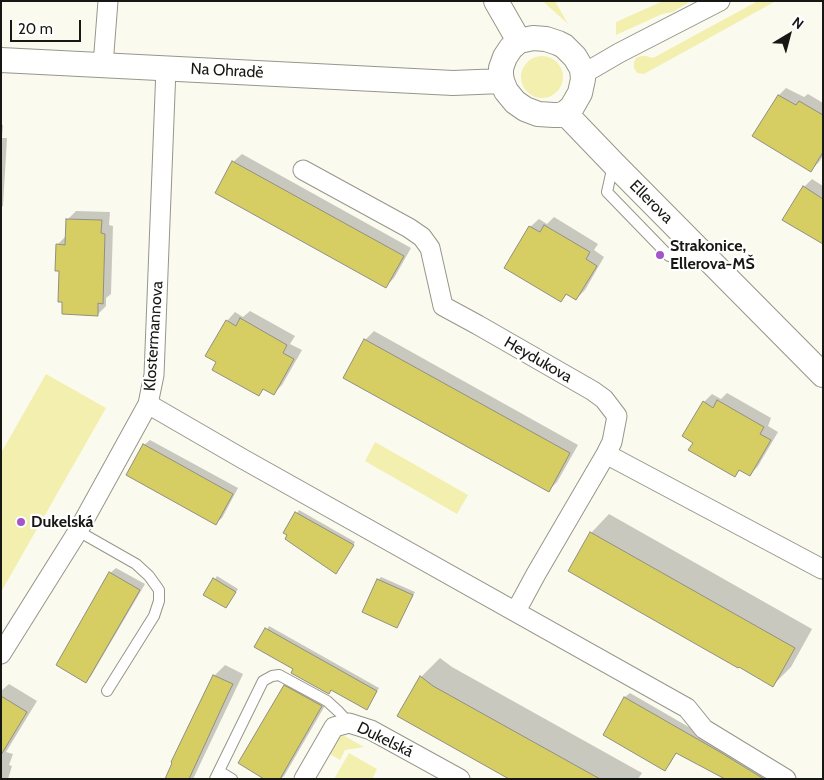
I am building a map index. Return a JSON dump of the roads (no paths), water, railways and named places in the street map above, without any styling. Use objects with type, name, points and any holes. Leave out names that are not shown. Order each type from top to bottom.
[{"type":"street","points":[[103,65],[108,1]]},
{"type":"street","points":[[496,1],[519,42]]},
{"type":"street","points":[[583,74],[619,53],[720,1]]},
{"type":"street","points":[[533,38],[558,42],[564,46],[575,56],[583,74],[583,84],[572,107],[560,115],[547,115],[525,109],[515,102],[506,91],[502,81],[501,68],[511,48],[525,39],[533,38]]},
{"type":"street","name":"Na Ohradě","points":[[1,60],[453,82],[502,81]]},
{"type":"street","name":"Klostermannova","points":[[1,654],[78,531],[148,404],[154,375],[166,68]]},
{"type":"street","name":"Ellerova","points":[[565,113],[823,375]]},
{"type":"street","name":"Heydukova","points":[[303,170],[422,237],[430,248],[443,306],[593,391],[604,399],[617,416],[612,442],[606,454],[516,611]]},
{"type":"street","points":[[148,404],[687,708],[704,730],[786,779]]},
{"type":"street","points":[[606,454],[820,574]]},
{"type":"street","name":"Dukelská","points":[[304,779],[334,727],[348,723],[371,730],[460,779]]},
{"type":"lane","points":[[78,531],[136,564],[159,590],[159,601],[154,616],[107,691]]},
{"type":"lane","points":[[232,779],[217,775],[263,681],[272,676],[279,675],[326,701],[348,723]]},
{"type":"place","name":"Strakonice, Ellerova-MŠ","points":[[660,255]]},
{"type":"place","name":"Dukelská","points":[[21,522]]}]
